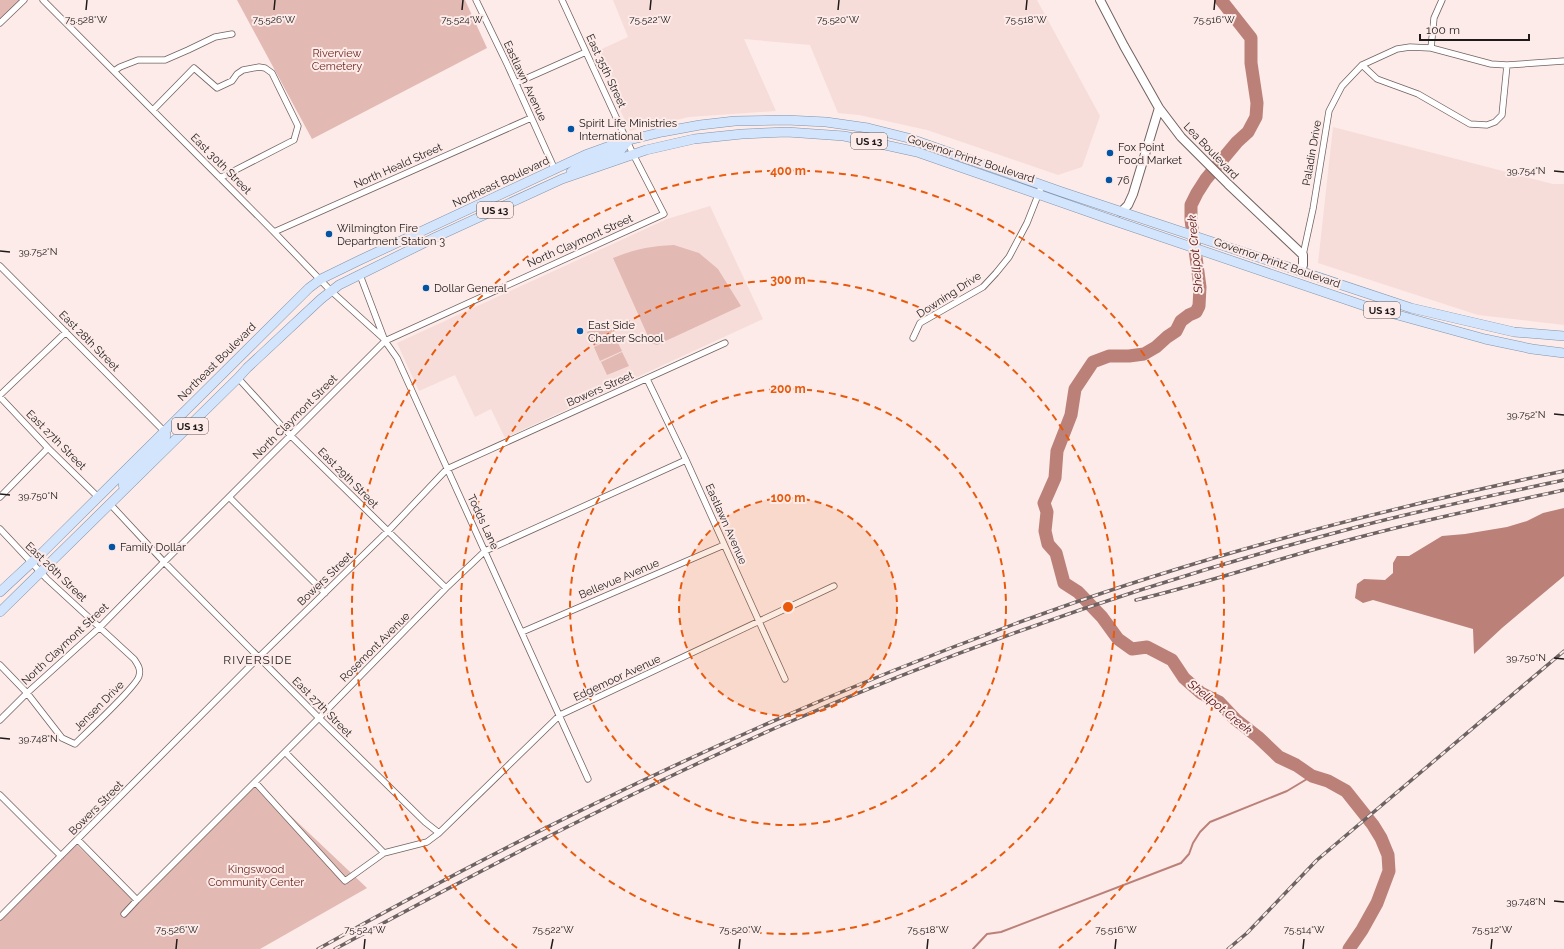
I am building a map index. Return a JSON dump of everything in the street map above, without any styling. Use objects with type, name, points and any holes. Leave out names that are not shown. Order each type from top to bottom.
[{"type":"main road","name":"Northeast Boulevard","points":[[0,592],[309,288],[321,279],[585,155],[628,141],[680,129],[735,121],[763,120],[826,122],[868,128],[908,138],[1062,192]]},
{"type":"main road","name":"Governor Printz Boulevard","points":[[330,290],[436,237],[562,179],[633,154],[702,138],[786,132],[844,136],[917,152],[1187,246],[1358,303],[1485,339],[1532,349],[1564,353]]},
{"type":"main road","points":[[562,179],[583,164],[620,151],[628,141]]},
{"type":"main road","name":"Governor Printz Boulevard","points":[[1062,192],[1411,308],[1514,332],[1564,336]]},
{"type":"main road","points":[[1096,214],[1122,212]]},
{"type":"main road","name":"US 13","points":[[0,612],[247,368],[330,290]]},
{"type":"main road","points":[[1391,312],[1398,310],[1435,320],[1472,327],[1479,324]]},
{"type":"main road","points":[[120,494],[131,474],[164,442],[166,435],[164,431]]},
{"type":"street","points":[[0,23],[24,0]]},
{"type":"street","name":"East 30th Street","points":[[43,0],[321,279],[330,290],[386,341]]},
{"type":"street","name":"Eastlawn Avenue","points":[[476,0],[555,170]]},
{"type":"street","name":"East 35th Street","points":[[562,0],[633,154],[664,214]]},
{"type":"street","name":"Lea Boulevard","points":[[1100,0],[1159,108],[1181,137],[1303,255]]},
{"type":"street","points":[[1431,48],[1434,18],[1442,0]]},
{"type":"street","points":[[114,71],[138,60],[165,60],[215,37],[232,34]]},
{"type":"street","name":"Paladin Drive","points":[[1303,255],[1313,209],[1329,111],[1342,86],[1362,64],[1397,49],[1410,47],[1431,48],[1491,64],[1508,65],[1564,61]]},
{"type":"street","points":[[516,84],[586,52]]},
{"type":"street","points":[[1362,64],[1377,79],[1418,94],[1470,124],[1487,125],[1495,122],[1502,114],[1508,65]]},
{"type":"street","points":[[153,110],[194,68],[217,88],[232,81],[237,74],[243,70],[252,67],[261,67],[272,73],[298,126],[294,140],[220,178]]},
{"type":"street","points":[[1122,212],[1134,194],[1159,108]]},
{"type":"street","name":"North Heald Street","points":[[274,232],[531,118]]},
{"type":"street","name":"Downing Drive","points":[[913,338],[920,323],[983,287],[996,273],[1009,257],[1025,227],[1042,185]]},
{"type":"street","name":"North Claymont Street","points":[[0,720],[27,693],[100,627],[290,435],[386,341],[664,214]]},
{"type":"street","points":[[1301,271],[1303,265],[1303,255]]},
{"type":"street","name":"East 28th Street","points":[[0,266],[164,431]]},
{"type":"street","name":"Todds Lane","points":[[360,275],[386,341],[397,358],[588,779]]},
{"type":"street","points":[[0,396],[66,332]]},
{"type":"street","name":"Bowers Street","points":[[0,917],[259,657],[388,531],[447,469],[725,343]]},
{"type":"street","name":"East 29th Street","points":[[238,378],[290,435],[446,588]]},
{"type":"street","name":"Eastlawn Avenue","points":[[647,379],[686,460],[785,678]]},
{"type":"street","name":"East 27th Street","points":[[0,396],[48,448],[98,497]]},
{"type":"street","points":[[0,497],[48,448]]},
{"type":"street","name":"Rosemont Avenue","points":[[124,914],[446,588],[485,552],[686,460]]},
{"type":"street","points":[[229,497],[325,593]]},
{"type":"street","name":"East 27th Street","points":[[110,505],[164,562],[319,718],[425,822],[439,833]]},
{"type":"street","name":"East 26th Street","points":[[0,529],[41,573],[100,627]]},
{"type":"street","name":"Bellevue Avenue","points":[[522,632],[724,544]]},
{"type":"street","name":"Edgemoor Avenue","points":[[384,853],[427,842],[439,833],[560,715],[834,586]]},
{"type":"street","name":"Jensen Drive","points":[[27,693],[62,738],[75,744],[131,689],[139,678],[139,666],[134,659],[100,627]]},
{"type":"street","points":[[0,665],[27,693]]},
{"type":"street","points":[[255,782],[345,881],[384,853],[285,752]]},
{"type":"street","points":[[0,795],[61,856]]},
{"type":"street","points":[[78,840],[137,900]]},
{"type":"shaded area","points":[[613,0],[1037,0],[1100,116],[1082,167],[1058,175],[927,130],[859,115],[838,113],[810,45],[744,39],[776,111],[689,117],[630,131],[593,53],[628,37]]},
{"type":"shaded area","points":[[1333,127],[1553,184],[1564,184],[1564,325],[1478,315],[1318,263]]},
{"type":"shaded area","name":"East Side Charter School","points":[[710,206],[763,319],[505,438],[491,409],[475,417],[455,375],[419,391],[397,343],[667,219]]},
{"type":"shaded area","points":[[1564,508],[1564,576],[1502,628],[1474,654],[1473,629],[1373,600],[1363,603],[1355,598],[1357,584],[1364,579],[1385,580],[1393,573],[1393,563],[1397,556],[1409,556],[1442,536],[1507,527],[1527,521],[1543,513]]},
{"type":"green space","points":[[0,0],[24,0],[0,23]]},
{"type":"green space","name":"Riverview Cemetery","points":[[237,0],[465,0],[487,48],[312,139]]},
{"type":"green space","points":[[674,245],[699,253],[718,269],[741,306],[657,345],[651,343],[613,258],[643,248]]},
{"type":"green space","points":[[608,322],[615,336],[594,346],[587,332]]},
{"type":"green space","points":[[615,337],[622,351],[600,361],[594,347]]},
{"type":"green space","points":[[622,352],[629,366],[607,375],[601,362]]},
{"type":"green space","name":"Kingswood Community Center","points":[[255,782],[367,888],[260,949],[0,949],[0,918],[75,843],[135,901]]},
{"type":"waterway","name":"Shellpot Creek","points":[[1221,0],[1251,38],[1251,63],[1257,103],[1256,117],[1248,132],[1237,142],[1206,179],[1191,205],[1191,220],[1200,287],[1199,306],[1196,312],[1181,321],[1176,331],[1156,347],[1144,354],[1109,356],[1093,362],[1075,389],[1071,415],[1057,451],[1055,478],[1044,503],[1047,512],[1045,531],[1048,544],[1056,553],[1064,583],[1078,592],[1102,617],[1118,639],[1132,649],[1147,647],[1172,660],[1184,678],[1201,693],[1219,702],[1235,719],[1258,737],[1279,757],[1296,765],[1312,776],[1328,781],[1346,791],[1373,825],[1381,838],[1388,855],[1389,871],[1377,903],[1362,930],[1349,949]]},
{"type":"waterway","points":[[973,949],[987,934],[1001,932],[1181,863],[1189,854],[1193,843],[1200,832],[1210,822],[1287,791],[1312,776]]},
{"type":"railway","points":[[318,949],[494,854],[674,766],[766,724],[951,648],[1109,591],[1237,551],[1432,500],[1564,471]]},
{"type":"railway","points":[[335,949],[500,861],[667,778],[780,726],[921,668],[1065,615],[1210,568],[1383,520],[1564,480]]},
{"type":"railway","points":[[1136,600],[1386,530],[1564,490]]},
{"type":"railway","points":[[1228,949],[1247,933],[1317,860],[1564,651]]},
{"type":"place","name":"Spirit Life Ministries International","points":[[571,129]]},
{"type":"place","name":"Fox Point Food Market","points":[[1110,153]]},
{"type":"place","name":"76","points":[[1109,180]]},
{"type":"place","name":"Wilmington Fire Department Station 3","points":[[329,234]]},
{"type":"place","name":"Dollar General","points":[[426,288]]},
{"type":"place","name":"East Side Charter School","points":[[580,331]]},
{"type":"place","name":"Family Dollar","points":[[112,547]]},
{"type":"district","name":"RIVERSIDE","points":[[258,660]]}]
